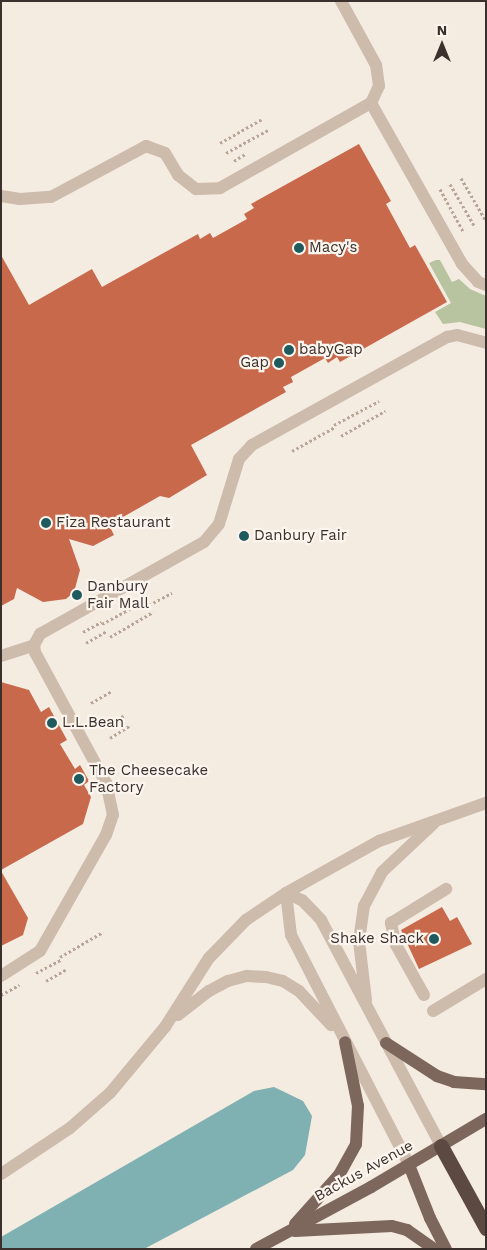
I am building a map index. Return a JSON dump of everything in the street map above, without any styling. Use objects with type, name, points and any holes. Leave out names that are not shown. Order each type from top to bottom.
[{"type":"highway","points":[[441,1146],[486,1228]]},
{"type":"main road","points":[[290,1231],[339,1175],[356,1144],[358,1106],[345,1042]]},
{"type":"main road","points":[[386,1043],[437,1076],[454,1082],[486,1084]]},
{"type":"main road","name":"Backus Avenue","points":[[256,1249],[409,1165],[486,1119]]},
{"type":"main road","points":[[409,1165],[430,1218],[446,1249]]},
{"type":"main road","points":[[290,1231],[392,1226],[407,1230],[434,1249]]},
{"type":"lane","points":[[1,196],[20,200],[51,197],[146,146],[165,153],[178,174],[196,190],[220,188],[371,104],[379,86],[376,65],[341,1]]},
{"type":"lane","points":[[371,104],[462,264],[478,282],[486,285]]},
{"type":"lane","points":[[1,656],[34,645],[40,634],[48,628],[204,542],[219,524],[239,459],[252,446],[447,337],[457,335],[486,343]]},
{"type":"lane","points":[[1,976],[40,951],[106,835],[113,809],[106,783],[34,645]]},
{"type":"lane","points":[[1,1174],[50,1143],[90,1111],[127,1074],[165,1027],[224,939],[286,892],[379,842],[486,803]]},
{"type":"lane","points":[[368,1010],[359,941],[364,906],[382,872],[439,819]]},
{"type":"lane","points":[[424,995],[396,945],[391,923],[446,889]]},
{"type":"lane","points":[[286,892],[302,900],[321,920],[441,1146]]},
{"type":"lane","points":[[286,892],[291,935],[409,1165]]},
{"type":"lane","points":[[165,1027],[189,1004],[228,981],[247,976],[266,977],[283,982],[299,991],[345,1042]]},
{"type":"lane","points":[[433,1010],[486,980]]},
{"type":"path","points":[[220,142],[262,119]]},
{"type":"path","points":[[226,153],[268,130]]},
{"type":"path","points":[[461,178],[486,221]]},
{"type":"path","points":[[450,184],[475,227]]},
{"type":"path","points":[[440,189],[464,233]]},
{"type":"path","points":[[292,451],[379,400]]},
{"type":"path","points":[[341,436],[385,411]]},
{"type":"path","points":[[149,605],[172,592]]},
{"type":"path","points":[[83,632],[146,600]]},
{"type":"path","points":[[110,636],[153,612]]},
{"type":"path","points":[[86,643],[107,631]]},
{"type":"path","points":[[91,704],[112,691]]},
{"type":"path","points":[[104,727],[125,715]]},
{"type":"path","points":[[110,738],[132,725]]},
{"type":"path","points":[[34,974],[103,932]]},
{"type":"path","points":[[46,981],[67,969]]},
{"type":"path","points":[[18,983],[26,979]]},
{"type":"green space","points":[[440,260],[452,282],[459,279],[470,289],[486,296],[486,329],[460,322],[443,324],[435,312],[451,303],[429,263]]},
{"type":"water","points":[[274,1087],[303,1101],[312,1116],[305,1155],[293,1170],[144,1249],[1,1249],[1,1237],[254,1091]]},
{"type":"building","points":[[359,144],[391,201],[386,204],[410,248],[415,245],[447,302],[340,362],[337,357],[328,363],[325,358],[291,377],[293,382],[283,387],[286,392],[191,445],[207,475],[169,498],[160,496],[109,525],[114,535],[93,546],[69,539],[80,570],[74,592],[66,599],[43,602],[17,588],[14,599],[1,606],[1,255],[29,305],[92,269],[102,287],[198,234],[200,239],[210,233],[213,238],[247,219],[244,214],[254,208],[251,204]]},
{"type":"building","points":[[1,682],[29,690],[41,712],[49,707],[67,740],[60,744],[75,769],[80,765],[89,781],[84,785],[91,797],[83,824],[1,870]]},
{"type":"building","points":[[1,871],[28,918],[23,935],[1,946]]},
{"type":"building","name":"Shake Shack","points":[[442,907],[450,921],[457,917],[472,944],[419,969],[401,930]]},
{"type":"place","name":"Macy's","points":[[299,248]]},
{"type":"place","name":"babyGap","points":[[289,350]]},
{"type":"place","name":"Gap","points":[[279,363]]},
{"type":"place","name":"Fiza Restaurant","points":[[46,523]]},
{"type":"place","name":"Danbury Fair","points":[[244,536]]},
{"type":"place","name":"Danbury Fair Mall","points":[[77,595]]},
{"type":"place","name":"L.L.Bean","points":[[52,723]]},
{"type":"place","name":"The Cheesecake Factory","points":[[79,779]]},
{"type":"place","name":"Shake Shack","points":[[434,939]]}]
